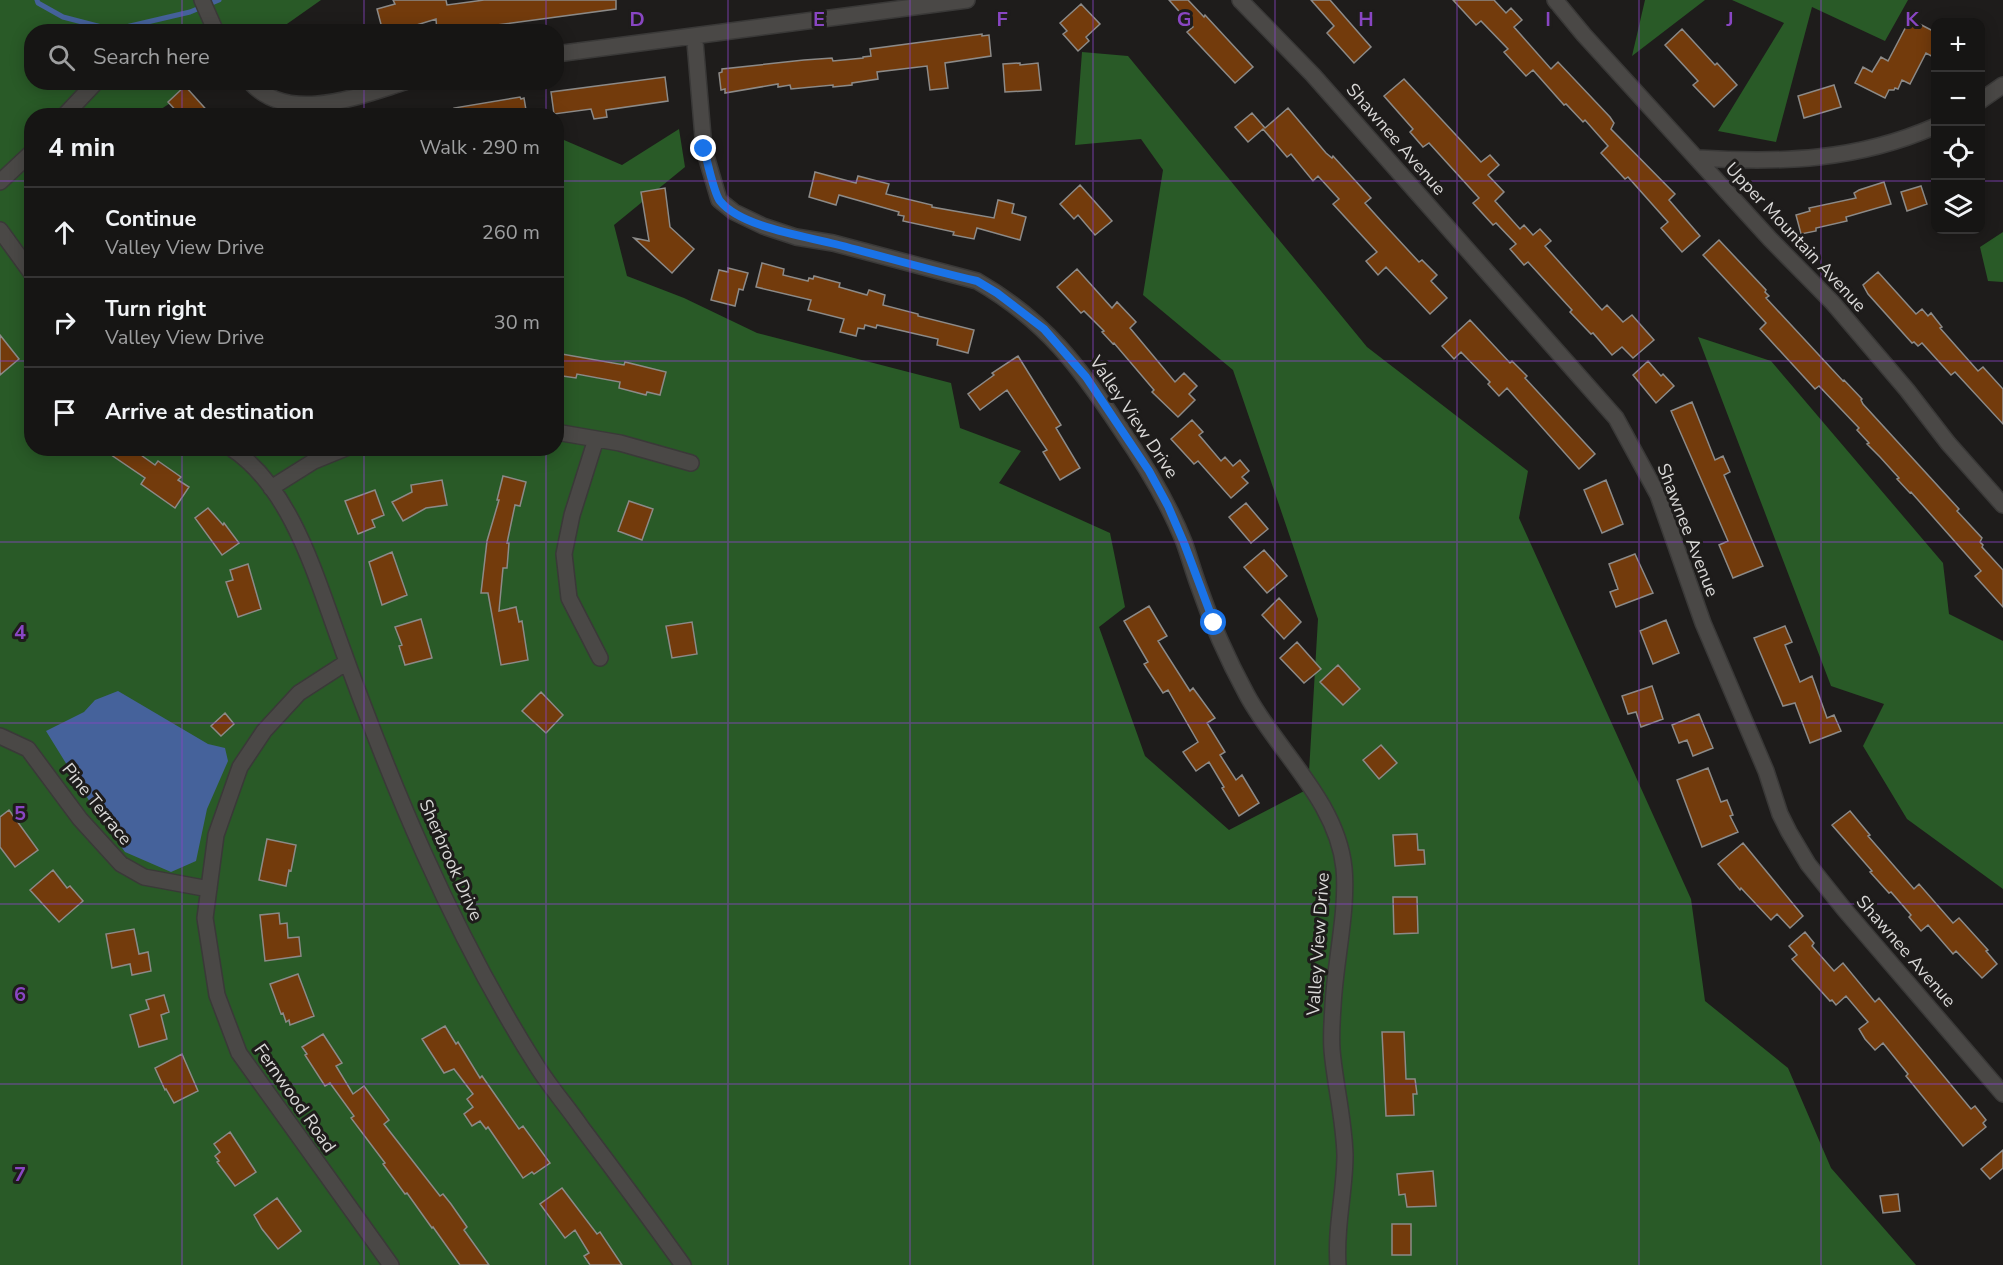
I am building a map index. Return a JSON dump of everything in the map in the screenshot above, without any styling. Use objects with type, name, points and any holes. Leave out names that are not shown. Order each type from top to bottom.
[{"type":"street","points":[[202,0],[209,24]]},
{"type":"street","points":[[564,53],[967,0]]},
{"type":"street","name":"Shawnee Avenue","points":[[1240,0],[1313,75],[1616,418],[1658,495],[1703,623],[1766,771],[1780,814],[1790,832],[1809,864],[1844,909],[2003,1094]]},
{"type":"street","name":"Upper Mountain Avenue","points":[[1555,0],[1584,35],[1770,239],[1832,302],[1907,390],[1948,443],[2003,505]]},
{"type":"street","name":"Valley View Drive","points":[[691,38],[695,42],[704,149],[719,200],[734,212],[774,230],[977,281],[997,293],[1044,329],[1086,377],[1149,471],[1168,506],[1214,623],[1247,695],[1326,812],[1339,842],[1344,868],[1344,898],[1334,976],[1332,1051],[1342,1118],[1345,1173],[1337,1233],[1338,1265]]},
{"type":"street","points":[[1985,98],[2003,85]]},
{"type":"street","points":[[72,108],[88,90]]},
{"type":"street","points":[[259,90],[283,102],[317,105],[379,90]]},
{"type":"street","points":[[1697,158],[1797,160],[1836,156],[1875,147],[1931,127]]},
{"type":"street","points":[[0,182],[24,160]]},
{"type":"street","points":[[0,230],[24,263]]},
{"type":"street","points":[[564,433],[620,443],[691,463]]},
{"type":"street","points":[[596,439],[573,514],[564,554],[569,598],[600,658]]},
{"type":"street","name":"Sherbrook Drive","points":[[239,456],[271,488],[310,559],[362,704],[452,914],[481,971],[536,1065],[683,1265]]},
{"type":"street","points":[[271,488],[314,460],[325,456]]},
{"type":"street","name":"Fernwood Road","points":[[347,662],[299,693],[264,731],[240,767],[216,835],[205,918],[217,995],[238,1053],[391,1265]]},
{"type":"street","name":"Pine Terrace","points":[[0,736],[28,749],[80,819],[121,864],[144,877],[209,889]]},
{"type":"green space","points":[[0,0],[321,0],[287,24],[24,24],[24,90],[190,90],[163,108],[24,108],[24,456],[564,456],[564,140],[622,165],[679,129],[685,167],[614,225],[627,276],[684,298],[757,333],[951,383],[960,428],[1021,451],[999,483],[1110,533],[1125,607],[1099,627],[1145,756],[1229,830],[1308,789],[1318,619],[1233,370],[1143,295],[1163,170],[1141,139],[1075,145],[1082,52],[1128,56],[1367,347],[1528,471],[1519,518],[1691,899],[1705,1001],[1788,1068],[1831,1168],[1916,1265],[0,1265]]},
{"type":"green space","points":[[1645,0],[1705,0],[1632,56]]},
{"type":"green space","points":[[1732,0],[1908,0],[1885,41],[1812,7],[1776,142],[1718,131],[1784,23]]},
{"type":"green space","points":[[2003,232],[2003,282],[1988,281],[1980,247]]},
{"type":"green space","points":[[1698,337],[1771,361],[1943,563],[1949,614],[2003,641],[2003,889],[1907,819],[1863,746],[1884,704],[1831,686]]},
{"type":"water","points":[[118,691],[208,744],[225,748],[228,761],[207,809],[196,861],[171,872],[125,852],[93,807],[46,731],[84,712],[95,700]]},
{"type":"building","points":[[393,0],[446,0],[447,5],[484,0],[616,0],[616,9],[504,24],[436,24],[436,19],[420,24],[381,24],[377,9],[395,4]]},
{"type":"building","points":[[1169,0],[1188,0],[1253,67],[1235,83],[1187,32],[1193,27]]},
{"type":"building","points":[[1311,0],[1330,0],[1371,47],[1354,63],[1327,33],[1334,26]]},
{"type":"building","points":[[1453,0],[1494,0],[1506,13],[1511,8],[1522,20],[1514,27],[1551,69],[1558,62],[1610,117],[1614,123],[1611,129],[1675,194],[1669,200],[1700,236],[1682,252],[1661,228],[1668,222],[1628,177],[1625,179],[1601,153],[1608,146],[1585,120],[1583,122],[1566,104],[1564,105],[1533,70],[1526,76],[1504,52],[1508,49],[1481,21],[1476,25]]},
{"type":"building","points":[[1081,4],[1100,24],[1086,37],[1089,41],[1078,51],[1063,34],[1067,31],[1060,23]]},
{"type":"building","points":[[1910,19],[1931,30],[1931,56],[1926,53],[1910,84],[1902,80],[1898,89],[1889,90],[1885,98],[1855,83],[1863,67],[1872,72],[1881,57],[1888,61]]},
{"type":"building","points":[[1682,29],[1737,85],[1714,107],[1693,85],[1698,81],[1665,45]]},
{"type":"building","points":[[982,34],[982,36],[989,35],[991,56],[945,63],[948,88],[930,90],[927,66],[877,72],[878,79],[852,83],[852,85],[791,89],[790,85],[778,87],[778,84],[725,93],[725,89],[721,90],[719,73],[722,69],[804,60],[832,58],[833,61],[863,58],[871,56],[870,49]]},
{"type":"building","points":[[1020,63],[1020,65],[1038,63],[1041,90],[1005,92],[1003,64]]},
{"type":"building","points":[[665,77],[668,101],[606,110],[607,117],[594,119],[591,109],[564,113],[564,108],[553,108],[551,92]]},
{"type":"building","points":[[1404,79],[1481,162],[1490,155],[1499,165],[1488,175],[1504,192],[1495,201],[1520,229],[1524,225],[1533,235],[1540,229],[1551,241],[1545,246],[1602,310],[1607,305],[1623,322],[1632,315],[1654,340],[1633,358],[1622,347],[1612,355],[1570,312],[1572,310],[1528,262],[1524,265],[1510,249],[1516,244],[1496,223],[1493,225],[1473,203],[1479,198],[1429,143],[1423,147],[1410,132],[1413,129],[1384,96]]},
{"type":"building","points":[[1834,85],[1841,107],[1804,118],[1798,96]]},
{"type":"building","points":[[181,90],[189,90],[205,108],[174,108],[168,102]]},
{"type":"building","points":[[520,97],[524,98],[526,108],[454,108]]},
{"type":"building","points":[[1288,108],[1326,153],[1332,158],[1333,156],[1371,198],[1365,203],[1419,262],[1422,260],[1437,275],[1431,281],[1447,298],[1430,314],[1386,267],[1378,275],[1366,261],[1377,252],[1333,204],[1339,199],[1318,176],[1313,181],[1291,154],[1287,157],[1263,129],[1248,142],[1235,127],[1252,113],[1265,128]]},
{"type":"building","points":[[815,172],[856,183],[858,176],[889,184],[886,194],[932,205],[932,207],[994,218],[998,200],[1014,204],[1012,213],[1026,217],[1020,240],[977,228],[974,239],[953,235],[954,232],[903,221],[904,216],[898,215],[899,212],[839,195],[836,205],[809,197]]},
{"type":"building","points":[[1884,182],[1891,204],[1846,217],[1847,221],[1801,234],[1796,215],[1810,211],[1809,208],[1856,198],[1854,193],[1859,190]]},
{"type":"building","points":[[1080,185],[1112,221],[1095,235],[1078,215],[1074,219],[1060,204]]},
{"type":"building","points":[[1921,186],[1927,204],[1907,211],[1901,192]]},
{"type":"building","points":[[665,188],[670,227],[694,249],[672,273],[634,238],[649,241],[641,192]]},
{"type":"building","points":[[1719,240],[1766,290],[1769,296],[1766,298],[1862,399],[1863,404],[1959,509],[1957,511],[1982,538],[1980,542],[1982,547],[2003,570],[2003,607],[1975,576],[1981,571],[1867,444],[1869,443],[1857,430],[1859,428],[1819,386],[1815,389],[1760,329],[1766,323],[1703,255]]},
{"type":"building","points":[[762,263],[784,269],[783,275],[808,281],[814,276],[840,283],[839,287],[867,295],[869,290],[885,295],[883,305],[974,330],[968,353],[937,345],[938,339],[877,325],[876,328],[865,325],[864,329],[858,328],[856,336],[840,332],[844,319],[808,310],[811,300],[756,287]]},
{"type":"building","points":[[728,268],[748,273],[743,290],[739,289],[735,306],[711,300],[719,270],[728,272]]},
{"type":"building","points":[[1077,269],[1112,308],[1117,302],[1136,322],[1130,328],[1175,382],[1184,373],[1197,386],[1189,394],[1195,400],[1178,417],[1152,392],[1154,390],[1102,332],[1104,331],[1084,311],[1081,313],[1057,287]]},
{"type":"building","points":[[1878,272],[1916,314],[1922,309],[1928,316],[1931,313],[1942,327],[1940,328],[1978,371],[1983,367],[2003,389],[2003,424],[1955,372],[1951,375],[1922,343],[1918,346],[1912,343],[1868,294],[1863,285]]},
{"type":"building","points":[[1470,320],[1510,363],[1512,361],[1527,376],[1525,378],[1595,454],[1579,469],[1507,388],[1499,396],[1488,384],[1490,382],[1461,352],[1454,359],[1442,346]]},
{"type":"building","points":[[0,335],[19,359],[0,375]]},
{"type":"building","points":[[564,354],[624,365],[625,362],[666,372],[660,395],[647,392],[646,395],[619,388],[620,382],[577,374],[576,378],[564,376]]},
{"type":"building","points":[[1018,356],[1061,425],[1056,428],[1080,468],[1060,480],[1043,452],[1047,450],[1007,390],[980,410],[968,394],[994,375],[992,373]]},
{"type":"building","points":[[1648,361],[1661,376],[1663,374],[1674,386],[1656,403],[1633,375]]},
{"type":"building","points":[[1692,402],[1715,460],[1723,456],[1730,472],[1724,475],[1763,566],[1733,578],[1719,545],[1728,541],[1671,411]]},
{"type":"building","points":[[1192,420],[1203,432],[1199,435],[1221,461],[1225,457],[1233,466],[1240,460],[1249,471],[1242,477],[1248,483],[1231,498],[1198,461],[1194,464],[1171,439]]},
{"type":"building","points":[[113,456],[142,456],[155,465],[158,461],[181,477],[178,480],[189,487],[175,508],[141,484],[145,478]]},
{"type":"building","points":[[503,476],[526,482],[520,506],[515,505],[507,543],[509,543],[507,568],[503,568],[499,611],[516,607],[519,622],[522,621],[528,660],[501,665],[488,593],[481,593],[487,541],[499,500],[497,500]]},
{"type":"building","points":[[442,480],[447,505],[426,508],[403,521],[392,502],[412,492],[411,485]]},
{"type":"building","points":[[1606,480],[1623,524],[1602,533],[1584,490]]},
{"type":"building","points":[[375,490],[384,515],[372,520],[375,527],[358,534],[345,501]]},
{"type":"building","points":[[629,501],[653,509],[642,540],[618,531]]},
{"type":"building","points":[[1246,503],[1268,529],[1251,543],[1229,517]]},
{"type":"building","points":[[208,508],[223,525],[224,523],[239,543],[222,555],[195,518]]},
{"type":"building","points":[[1264,550],[1287,576],[1267,593],[1244,567]]},
{"type":"building","points":[[392,552],[407,595],[382,605],[369,562]]},
{"type":"building","points":[[1635,554],[1653,593],[1616,607],[1610,592],[1618,589],[1609,564]]},
{"type":"building","points":[[248,564],[261,609],[238,617],[226,582],[233,580],[230,570]]},
{"type":"building","points":[[1279,598],[1301,622],[1284,639],[1262,615]]},
{"type":"building","points":[[1149,606],[1167,636],[1158,641],[1190,691],[1193,688],[1215,718],[1207,723],[1225,752],[1220,755],[1236,780],[1242,775],[1259,803],[1239,816],[1209,762],[1196,771],[1183,752],[1198,742],[1168,690],[1163,693],[1144,664],[1148,662],[1124,621]]},
{"type":"building","points":[[421,619],[432,658],[405,665],[399,646],[402,645],[395,627]]},
{"type":"building","points":[[1666,620],[1679,653],[1653,664],[1640,631]]},
{"type":"building","points":[[692,622],[697,654],[672,658],[666,626]]},
{"type":"building","points":[[1785,626],[1792,642],[1785,645],[1800,682],[1812,676],[1827,718],[1834,715],[1841,731],[1810,743],[1795,703],[1783,706],[1754,638]]},
{"type":"building","points":[[1297,642],[1321,669],[1304,683],[1280,658]]},
{"type":"building","points":[[1338,665],[1360,689],[1343,705],[1320,682]]},
{"type":"building","points":[[1652,686],[1663,719],[1641,727],[1636,712],[1628,714],[1622,696]]},
{"type":"building","points":[[541,692],[563,715],[546,733],[522,711]]},
{"type":"building","points":[[225,713],[234,724],[221,736],[211,726]]},
{"type":"building","points":[[1699,714],[1713,748],[1693,756],[1687,740],[1679,743],[1672,725]]},
{"type":"building","points":[[1381,745],[1397,763],[1379,779],[1363,760]]},
{"type":"building","points":[[1708,768],[1721,802],[1727,800],[1733,815],[1730,816],[1738,832],[1702,847],[1677,780]]},
{"type":"building","points":[[9,810],[38,850],[15,867],[0,847],[0,817]]},
{"type":"building","points":[[1850,811],[1870,835],[1868,836],[1914,889],[1919,884],[1953,923],[1959,918],[1988,950],[1986,951],[1997,964],[1982,978],[1956,951],[1953,954],[1928,925],[1921,931],[1909,917],[1911,915],[1870,872],[1872,871],[1832,825]]},
{"type":"building","points":[[1417,834],[1418,850],[1424,850],[1425,864],[1395,866],[1393,835]]},
{"type":"building","points":[[267,839],[296,845],[286,886],[259,880]]},
{"type":"building","points":[[1743,843],[1803,916],[1790,928],[1777,914],[1771,920],[1741,888],[1740,890],[1718,864]]},
{"type":"building","points":[[53,870],[67,888],[70,886],[83,901],[59,922],[30,890]]},
{"type":"building","points":[[1393,897],[1417,897],[1418,933],[1394,934]]},
{"type":"building","points":[[279,913],[280,924],[287,923],[288,938],[299,937],[301,956],[265,961],[260,915]]},
{"type":"building","points":[[134,929],[139,954],[148,952],[151,971],[132,975],[130,964],[112,968],[106,934]]},
{"type":"building","points":[[1805,932],[1814,943],[1812,946],[1834,971],[1843,963],[1875,1002],[1879,998],[1971,1109],[1975,1106],[1986,1120],[1983,1123],[1986,1127],[1963,1146],[1906,1076],[1908,1074],[1883,1043],[1875,1050],[1865,1039],[1859,1029],[1868,1022],[1846,996],[1836,1005],[1832,1000],[1830,1001],[1792,959],[1797,955],[1789,946]]},
{"type":"building","points":[[298,974],[314,1016],[290,1025],[289,1020],[286,1022],[283,1013],[281,1014],[270,984]]},
{"type":"building","points":[[164,995],[169,1012],[161,1015],[167,1039],[139,1047],[130,1015],[149,1009],[146,1000]]},
{"type":"building","points":[[445,1026],[456,1044],[458,1042],[480,1078],[482,1076],[519,1129],[523,1126],[550,1163],[534,1174],[532,1172],[523,1178],[488,1127],[486,1129],[480,1121],[472,1126],[464,1114],[473,1107],[467,1099],[473,1094],[454,1069],[444,1073],[422,1039]]},
{"type":"building","points":[[1382,1032],[1404,1032],[1406,1079],[1415,1079],[1417,1094],[1413,1094],[1414,1115],[1386,1116]]},
{"type":"building","points":[[323,1034],[342,1063],[336,1066],[353,1094],[364,1086],[389,1120],[384,1124],[440,1196],[443,1194],[451,1204],[467,1227],[464,1230],[489,1265],[460,1265],[383,1164],[385,1163],[351,1118],[354,1116],[330,1083],[325,1086],[302,1047]]},
{"type":"building","points":[[182,1054],[198,1091],[174,1103],[155,1068]]},
{"type":"building","points":[[230,1132],[256,1172],[235,1186],[215,1156],[220,1152],[214,1144]]},
{"type":"building","points":[[2003,1150],[2003,1168],[1990,1179],[1981,1169]]},
{"type":"building","points":[[1433,1171],[1436,1206],[1407,1207],[1405,1194],[1399,1195],[1397,1174]]},
{"type":"building","points":[[562,1188],[597,1234],[600,1232],[622,1265],[590,1265],[584,1256],[589,1253],[575,1230],[565,1238],[540,1204]]},
{"type":"building","points":[[1898,1194],[1900,1211],[1883,1213],[1880,1196]]},
{"type":"building","points":[[277,1198],[301,1231],[278,1249],[254,1215]]},
{"type":"building","points":[[1392,1224],[1411,1224],[1411,1255],[1392,1255]]},
{"type":"waterway","points":[[37,0],[38,3],[63,17],[90,24]]},
{"type":"waterway","points":[[139,24],[190,12],[219,0]]},
{"type":"route","points":[[704,149],[719,200],[734,212],[796,237],[833,243],[939,273],[977,281],[997,293],[1044,329],[1086,377],[1149,471],[1184,543],[1214,623]]}]
